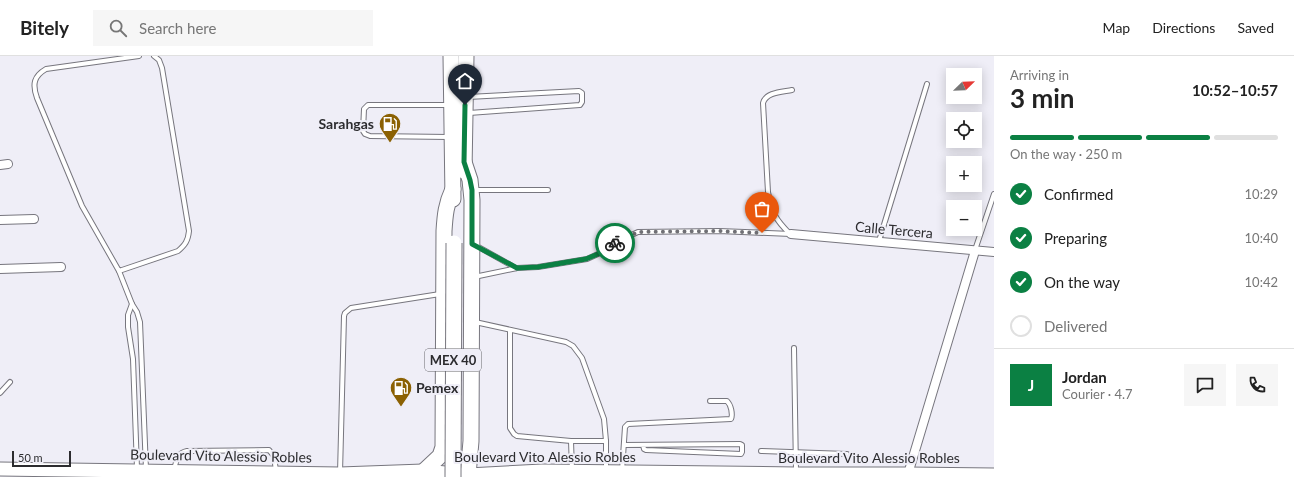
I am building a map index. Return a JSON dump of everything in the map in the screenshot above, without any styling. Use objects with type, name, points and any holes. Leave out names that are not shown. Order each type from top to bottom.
[{"type":"highway","name":"MEX 40","points":[[451,56],[453,189],[463,244],[453,477]]},
{"type":"highway","name":"MEX 40","points":[[466,56],[463,244],[467,477]]},
{"type":"highway","points":[[464,162],[472,190],[463,244],[472,278],[470,441],[467,477]]},
{"type":"highway","points":[[424,472],[440,456],[443,446],[445,211],[453,189]]},
{"type":"highway","points":[[443,446],[448,450],[461,450],[467,446],[470,441]]},
{"type":"highway","points":[[443,446],[453,463],[467,477]]},
{"type":"main road","name":"Boulevard Vito Alessio Robles","points":[[0,469],[142,474],[173,471],[340,474],[404,474],[424,472],[467,477],[542,471],[994,475]]},
{"type":"street","points":[[0,220],[34,219]]},
{"type":"street","name":"Calle Tercera","points":[[791,234],[994,252]]},
{"type":"street","points":[[907,475],[975,251]]},
{"type":"street","points":[[0,269],[62,267]]},
{"type":"lane","points":[[139,56],[46,69],[39,74],[34,82],[34,91],[82,206],[119,271],[140,322],[143,389],[142,474]]},
{"type":"lane","points":[[119,271],[178,251],[185,245],[188,239],[189,231],[162,68],[159,60],[154,56]]},
{"type":"lane","points":[[879,242],[927,84]]},
{"type":"lane","points":[[791,234],[778,222],[773,213],[768,192],[763,103],[767,96],[792,90]]},
{"type":"lane","points":[[464,113],[580,105],[582,102],[582,93],[579,91],[465,97]]},
{"type":"lane","points":[[452,105],[368,105],[364,109],[363,131],[370,136],[452,137]]},
{"type":"lane","points":[[472,190],[548,190]]},
{"type":"lane","points":[[975,251],[994,194]]},
{"type":"lane","points":[[472,278],[517,268],[538,267],[586,259],[598,254],[612,244],[638,232],[719,231],[791,234]]},
{"type":"lane","points":[[463,244],[517,268]]},
{"type":"lane","points":[[340,474],[344,316],[351,308],[444,294]]},
{"type":"lane","points":[[132,304],[128,316],[128,327],[133,360],[142,474]]},
{"type":"lane","points":[[471,322],[566,342],[578,352],[582,358],[602,412],[605,426],[606,472]]},
{"type":"lane","points":[[510,330],[510,428],[514,434],[517,436],[571,441],[606,441]]},
{"type":"lane","points":[[794,348],[796,474]]},
{"type":"lane","points":[[0,393],[10,382]]},
{"type":"lane","points":[[135,388],[143,389]]},
{"type":"lane","points":[[622,472],[625,427],[629,423],[730,420],[730,404],[727,401],[710,401]]},
{"type":"lane","points":[[571,441],[572,471]]},
{"type":"lane","points":[[624,445],[740,444],[742,445],[742,452],[741,454],[646,450],[644,449],[643,445]]},
{"type":"lane","points":[[173,471],[178,455],[183,451],[269,450],[274,456],[276,473]]},
{"type":"lane","points":[[761,451],[847,454]]},
{"type":"way so far","points":[[615,243],[638,232],[719,231],[762,233]]},
{"type":"place","name":"Sarahgas","points":[[390,144]]},
{"type":"place","name":"Pemex","points":[[401,408]]},
{"type":"route","points":[[465,105],[464,162],[472,190],[472,244],[517,268],[538,267],[586,259],[598,254],[615,243]]}]
